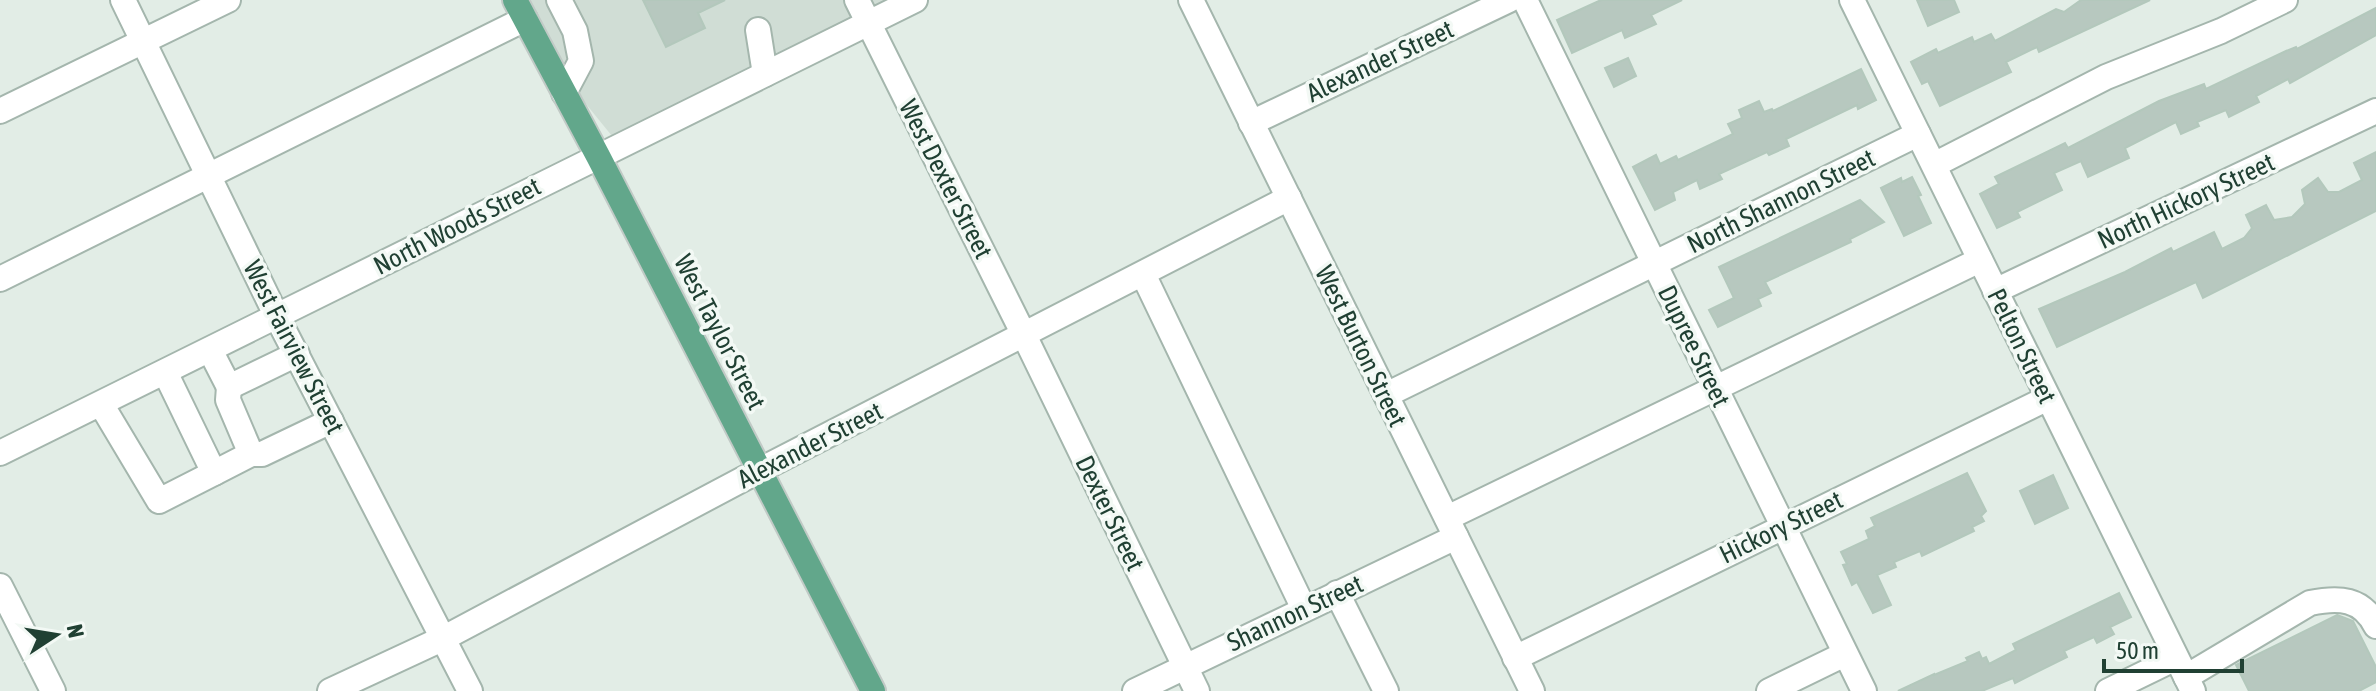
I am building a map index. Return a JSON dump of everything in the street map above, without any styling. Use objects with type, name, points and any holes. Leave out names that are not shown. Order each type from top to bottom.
[{"type":"main road","name":"West Taylor Street","points":[[520,9],[873,691]]},
{"type":"street","name":"West Fairview Street","points":[[123,0],[277,317],[470,691]]},
{"type":"street","points":[[0,111],[228,0]]},
{"type":"street","points":[[559,0],[575,31],[581,61],[564,93]]},
{"type":"street","name":"West Dexter Street","points":[[857,0],[1024,335]]},
{"type":"street","name":"North Woods Street","points":[[0,453],[915,0]]},
{"type":"street","name":"West Burton Street","points":[[1191,0],[1532,691]]},
{"type":"street","name":"Alexander Street","points":[[1251,123],[1509,0]]},
{"type":"street","name":"Dupree Street","points":[[1525,0],[1864,691]]},
{"type":"street","name":"Pelton Street","points":[[1852,0],[2185,675]]},
{"type":"street","points":[[1934,165],[2106,77],[2221,31],[2285,0]]},
{"type":"street","points":[[0,279],[209,176],[520,9]]},
{"type":"street","points":[[758,30],[765,74]]},
{"type":"street","name":"North Hickory Street","points":[[1995,291],[2376,111]]},
{"type":"street","name":"North Shannon Street","points":[[1386,395],[1918,134]]},
{"type":"street","name":"Alexander Street","points":[[330,691],[444,638],[760,470],[1289,198]]},
{"type":"street","name":"Shannon Street","points":[[1135,691],[1337,593],[1451,528],[1715,389],[1980,260]]},
{"type":"street","points":[[1143,274],[1304,609]]},
{"type":"street","name":"Dexter Street","points":[[1024,335],[1197,691]]},
{"type":"street","points":[[210,350],[229,387],[228,400],[251,454]]},
{"type":"street","points":[[229,387],[297,354]]},
{"type":"street","points":[[165,372],[214,473]]},
{"type":"street","name":"Hickory Street","points":[[1515,658],[2048,398]]},
{"type":"street","points":[[101,404],[159,501],[251,454],[262,454],[331,421]]},
{"type":"street","points":[[0,586],[53,691]]},
{"type":"street","points":[[1337,593],[1386,691]]},
{"type":"street","points":[[2108,691],[2185,675],[2310,603],[2330,599],[2348,602],[2368,610],[2376,626]]},
{"type":"street","points":[[1769,691],[1845,654]]},
{"type":"shaded area","points":[[524,0],[885,0],[612,136],[560,72]]},
{"type":"building","points":[[643,0],[725,0],[698,13],[705,28],[666,47]]},
{"type":"building","points":[[1601,0],[1682,0],[1651,15],[1656,24],[1625,38],[1622,30],[1572,53],[1557,20]]},
{"type":"building","points":[[1917,0],[1954,0],[1959,12],[1928,26]]},
{"type":"building","points":[[2081,0],[2150,0],[2039,52],[2037,47],[2006,62],[2011,72],[1940,106],[1928,81],[1922,84],[1911,62],[1936,49],[1938,53],[1972,37],[1974,42],[1991,34],[1995,41],[2056,9],[2064,12]]},
{"type":"building","points":[[2376,8],[2376,35],[2290,83],[2288,79],[2256,96],[2259,102],[2229,117],[2226,110],[2197,122],[2199,126],[2181,134],[2176,122],[2125,148],[2129,158],[2088,177],[2081,161],[2054,173],[2062,190],[2017,212],[2020,217],[1997,228],[1980,194],[1999,184],[1995,177],[2065,143],[2068,148],[2159,101],[2204,84],[2206,89],[2286,51],[2297,49]]},
{"type":"building","points":[[1628,58],[1636,76],[1614,87],[1605,68]]},
{"type":"building","points":[[1861,69],[1876,100],[1858,109],[1857,105],[1786,139],[1789,146],[1769,155],[1767,152],[1719,174],[1722,179],[1700,189],[1697,180],[1673,192],[1675,200],[1655,210],[1633,167],[1656,155],[1660,164],[1676,156],[1678,160],[1733,134],[1728,124],[1742,118],[1739,110],[1759,101],[1764,112],[1773,111]]},
{"type":"building","points":[[2376,152],[2376,211],[2203,298],[2196,282],[2057,347],[2039,309],[2125,272],[2171,248],[2173,252],[2214,232],[2222,249],[2244,238],[2252,228],[2246,215],[2266,205],[2274,220],[2292,217],[2305,204],[2302,190],[2318,178],[2328,192],[2339,192],[2362,180],[2354,163]]},
{"type":"building","points":[[1912,177],[1931,223],[1904,236],[1881,188],[1901,178],[1902,182]]},
{"type":"building","points":[[1860,200],[1884,222],[1850,239],[1851,242],[1765,282],[1771,293],[1758,299],[1761,306],[1718,327],[1709,310],[1734,298],[1719,267]]},
{"type":"building","points":[[1967,473],[1986,511],[1981,516],[1984,521],[1972,527],[1974,531],[1922,556],[1920,551],[1894,562],[1896,567],[1877,575],[1891,605],[1873,613],[1857,582],[1852,585],[1841,552],[1869,539],[1866,531],[1875,526],[1871,518]]},
{"type":"building","points":[[2053,475],[2068,508],[2035,524],[2020,491]]},
{"type":"building","points":[[2119,593],[2131,617],[2110,627],[2114,634],[2097,643],[2094,637],[2064,651],[2067,657],[2015,683],[2013,678],[1982,691],[1898,691],[1968,661],[1966,658],[1979,652],[1989,664],[2016,650],[2013,644]]},
{"type":"building","points":[[2337,615],[2353,621],[2376,667],[2376,682],[2359,691],[2249,691],[2236,665]]}]
